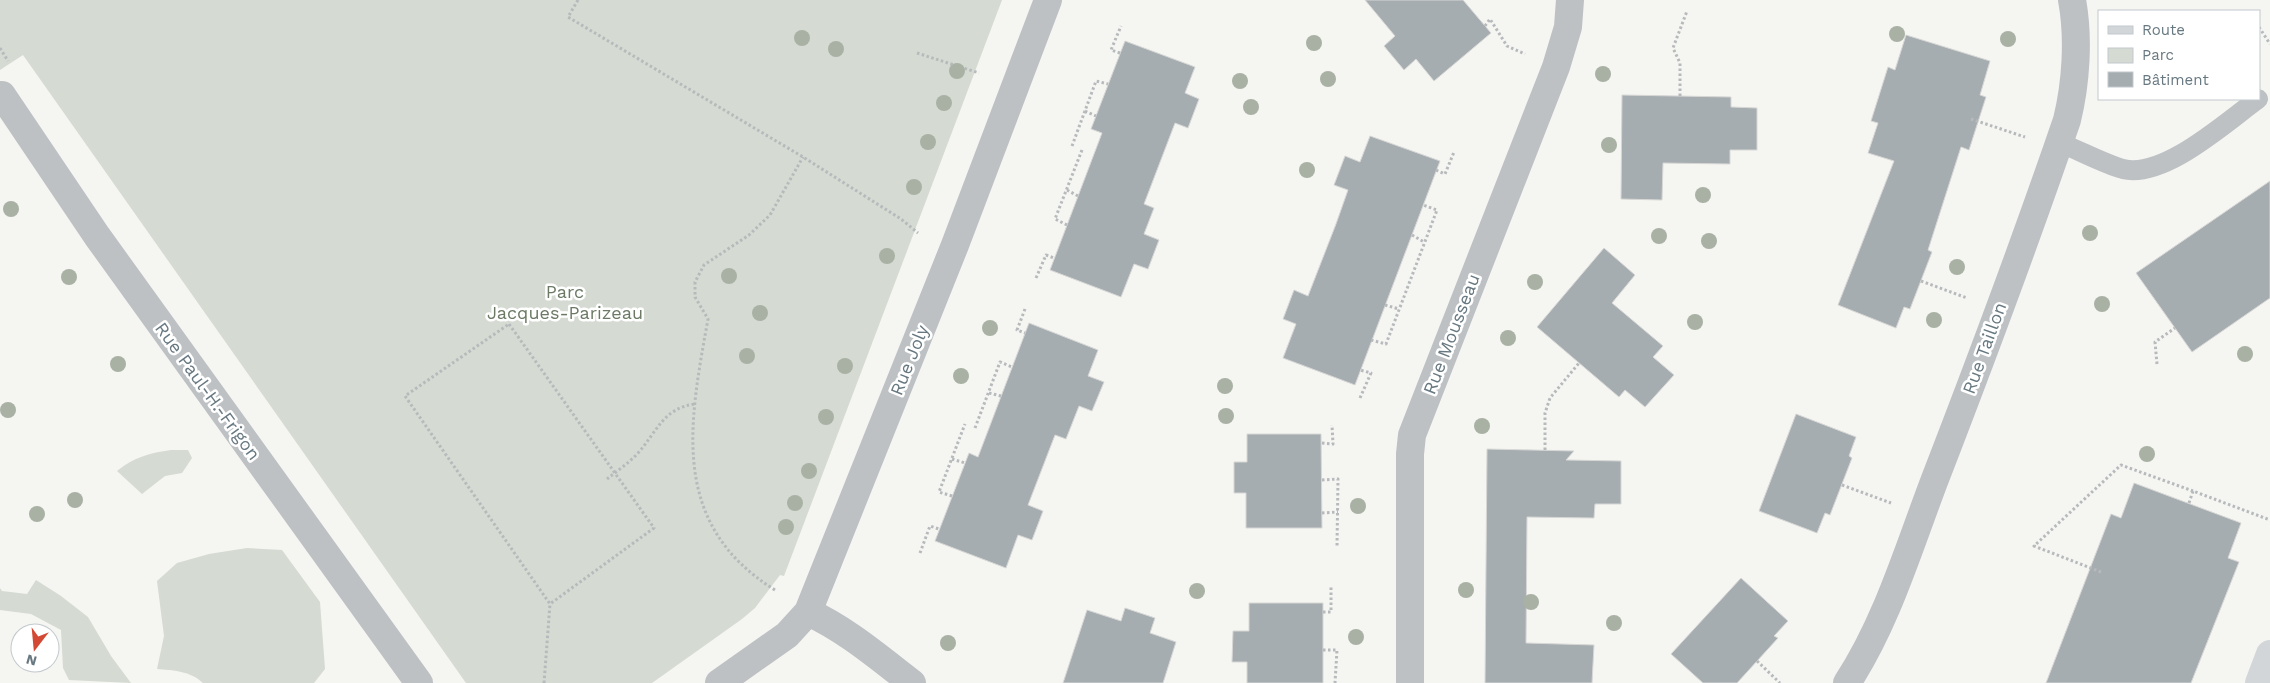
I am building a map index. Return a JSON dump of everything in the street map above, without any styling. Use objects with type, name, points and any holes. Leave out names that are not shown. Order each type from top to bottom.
[{"type":"main road","points":[[2259,683],[2270,654]]},
{"type":"street","name":"Rue Joly","points":[[719,683],[787,635],[808,612],[955,245],[1048,0]]},
{"type":"street","name":"Rue Mousseau","points":[[1410,683],[1410,454],[1412,435],[1556,67],[1568,28],[1570,0]]},
{"type":"street","name":"Rue Taillon","points":[[1847,683],[1875,632],[1922,515],[2068,120],[2074,82],[2072,0]]},
{"type":"street","name":"Rue Paul-H.-Frigon","points":[[2,95],[97,236],[419,683]]},
{"type":"street","points":[[808,612],[834,624],[854,637],[912,683]]},
{"type":"lane","points":[[2260,98],[2270,90]]},
{"type":"lane","points":[[2059,145],[2124,169],[2155,168],[2185,152],[2258,100]]},
{"type":"path","points":[[578,0],[568,17],[803,156],[901,219],[918,233]]},
{"type":"path","points":[[1680,96],[1680,63],[1674,48],[1687,11]]},
{"type":"path","points":[[1485,26],[1490,20],[1508,46],[1556,67]]},
{"type":"path","points":[[1120,53],[1111,50],[1121,26]]},
{"type":"path","points":[[2260,28],[2270,44]]},
{"type":"path","points":[[0,48],[9,64]]},
{"type":"path","points":[[917,53],[979,73]]},
{"type":"path","points":[[1072,146],[1096,81],[1108,84]]},
{"type":"path","points":[[1085,112],[1096,116]]},
{"type":"path","points":[[1971,119],[2059,145]]},
{"type":"path","points":[[1067,225],[1056,219],[1082,150]]},
{"type":"path","points":[[1436,170],[1445,174],[1454,152]]},
{"type":"path","points":[[775,590],[736,560],[718,536],[702,507],[695,479],[693,431],[697,378],[708,319],[696,297],[695,282],[704,265],[749,235],[770,215],[803,156]]},
{"type":"path","points":[[1067,190],[1078,196]]},
{"type":"path","points":[[1372,340],[1386,344],[1425,242],[1437,210],[1423,205]]},
{"type":"path","points":[[1412,236],[1425,242]]},
{"type":"path","points":[[1036,278],[1046,255],[1054,258]]},
{"type":"path","points":[[1921,281],[1998,310]]},
{"type":"path","points":[[1385,305],[1399,309]]},
{"type":"path","points":[[1024,309],[1017,330],[1025,333]]},
{"type":"path","points":[[544,683],[550,604],[405,396],[509,324],[654,528],[550,604]]},
{"type":"path","points":[[2157,364],[2155,342],[2175,328]]},
{"type":"path","points":[[976,428],[1000,362],[1012,366]]},
{"type":"path","points":[[1545,450],[1545,412],[1550,398],[1579,363]]},
{"type":"path","points":[[1360,370],[1371,373],[1360,398]]},
{"type":"path","points":[[989,393],[1001,396]]},
{"type":"path","points":[[607,479],[637,454],[671,412],[683,405],[695,404]]},
{"type":"path","points":[[952,496],[939,492],[965,424]]},
{"type":"path","points":[[1322,443],[1333,444],[1332,425]]},
{"type":"path","points":[[952,459],[964,463]]},
{"type":"path","points":[[2101,572],[2034,546],[2121,465],[2270,520]]},
{"type":"path","points":[[1322,480],[1338,479],[1337,546]]},
{"type":"path","points":[[1842,485],[1922,515]]},
{"type":"path","points":[[2189,504],[2193,491]]},
{"type":"path","points":[[1322,513],[1338,512]]},
{"type":"path","points":[[920,553],[930,526],[939,529]]},
{"type":"path","points":[[1323,612],[1331,612],[1331,587]]},
{"type":"path","points":[[1323,650],[1336,650],[1335,683]]},
{"type":"path","points":[[1757,661],[1780,683]]},
{"type":"green space","name":"Parc Jacques-Parizeau","points":[[0,0],[1002,0],[784,576],[780,575],[755,608],[742,619],[652,683],[466,683],[23,55],[0,70]]},
{"type":"green space","points":[[171,450],[188,450],[192,458],[182,473],[165,476],[142,494],[117,471],[142,456]]},
{"type":"green space","points":[[247,548],[282,550],[320,602],[325,669],[314,683],[203,683],[187,674],[157,669],[164,636],[157,581],[177,563],[209,554]]},
{"type":"green space","points":[[36,580],[88,617],[111,656],[131,683],[69,680],[63,668],[60,623],[48,623],[31,614],[0,610],[0,588],[2,591],[27,594]]},
{"type":"building","points":[[1365,0],[1463,0],[1491,33],[1434,81],[1416,59],[1404,70],[1384,46],[1395,36]]},
{"type":"building","points":[[1906,35],[1990,61],[1980,95],[1986,97],[1969,150],[1961,147],[1928,250],[1932,252],[1910,309],[1904,307],[1896,328],[1838,305],[1894,161],[1868,153],[1878,123],[1871,121],[1888,67],[1895,70]]},
{"type":"building","points":[[1125,41],[1195,67],[1185,93],[1199,99],[1188,128],[1175,123],[1144,204],[1154,208],[1144,234],[1159,240],[1148,269],[1134,264],[1121,297],[1050,270],[1102,133],[1091,129]]},
{"type":"building","points":[[1622,95],[1731,97],[1731,107],[1757,108],[1757,150],[1730,150],[1730,164],[1663,163],[1662,200],[1621,199]]},
{"type":"building","points":[[1370,136],[1440,161],[1355,385],[1283,358],[1296,324],[1283,319],[1294,290],[1308,296],[1336,224],[1348,190],[1334,185],[1345,156],[1360,162]]},
{"type":"building","points":[[2270,181],[2270,298],[2192,352],[2136,273]]},
{"type":"building","points":[[1604,248],[1635,275],[1612,303],[1663,346],[1653,357],[1674,375],[1645,407],[1625,390],[1619,397],[1537,327]]},
{"type":"building","points":[[1029,323],[1098,350],[1088,376],[1104,382],[1092,411],[1079,406],[1066,439],[1055,435],[1028,505],[1043,511],[1032,540],[1018,535],[1006,568],[935,541],[969,453],[978,457]]},
{"type":"building","points":[[1796,414],[1856,437],[1849,456],[1852,458],[1830,515],[1825,513],[1817,533],[1759,511]]},
{"type":"building","points":[[1247,434],[1321,434],[1322,528],[1246,528],[1246,493],[1234,493],[1234,462],[1247,462]]},
{"type":"building","points":[[1487,449],[1574,451],[1566,460],[1621,461],[1621,504],[1595,504],[1594,518],[1527,517],[1526,643],[1594,645],[1592,683],[1485,683]]},
{"type":"building","points":[[2134,483],[2241,523],[2228,558],[2239,562],[2191,683],[2046,683],[2111,514],[2121,518]]},
{"type":"building","points":[[1741,578],[1788,621],[1774,636],[1778,638],[1737,683],[1703,683],[1671,654]]},
{"type":"building","points":[[1249,603],[1323,603],[1323,683],[1247,683],[1247,662],[1232,662],[1233,631],[1249,631]]},
{"type":"building","points":[[1125,608],[1155,618],[1150,633],[1176,642],[1163,683],[1063,683],[1087,610],[1121,621]]}]
